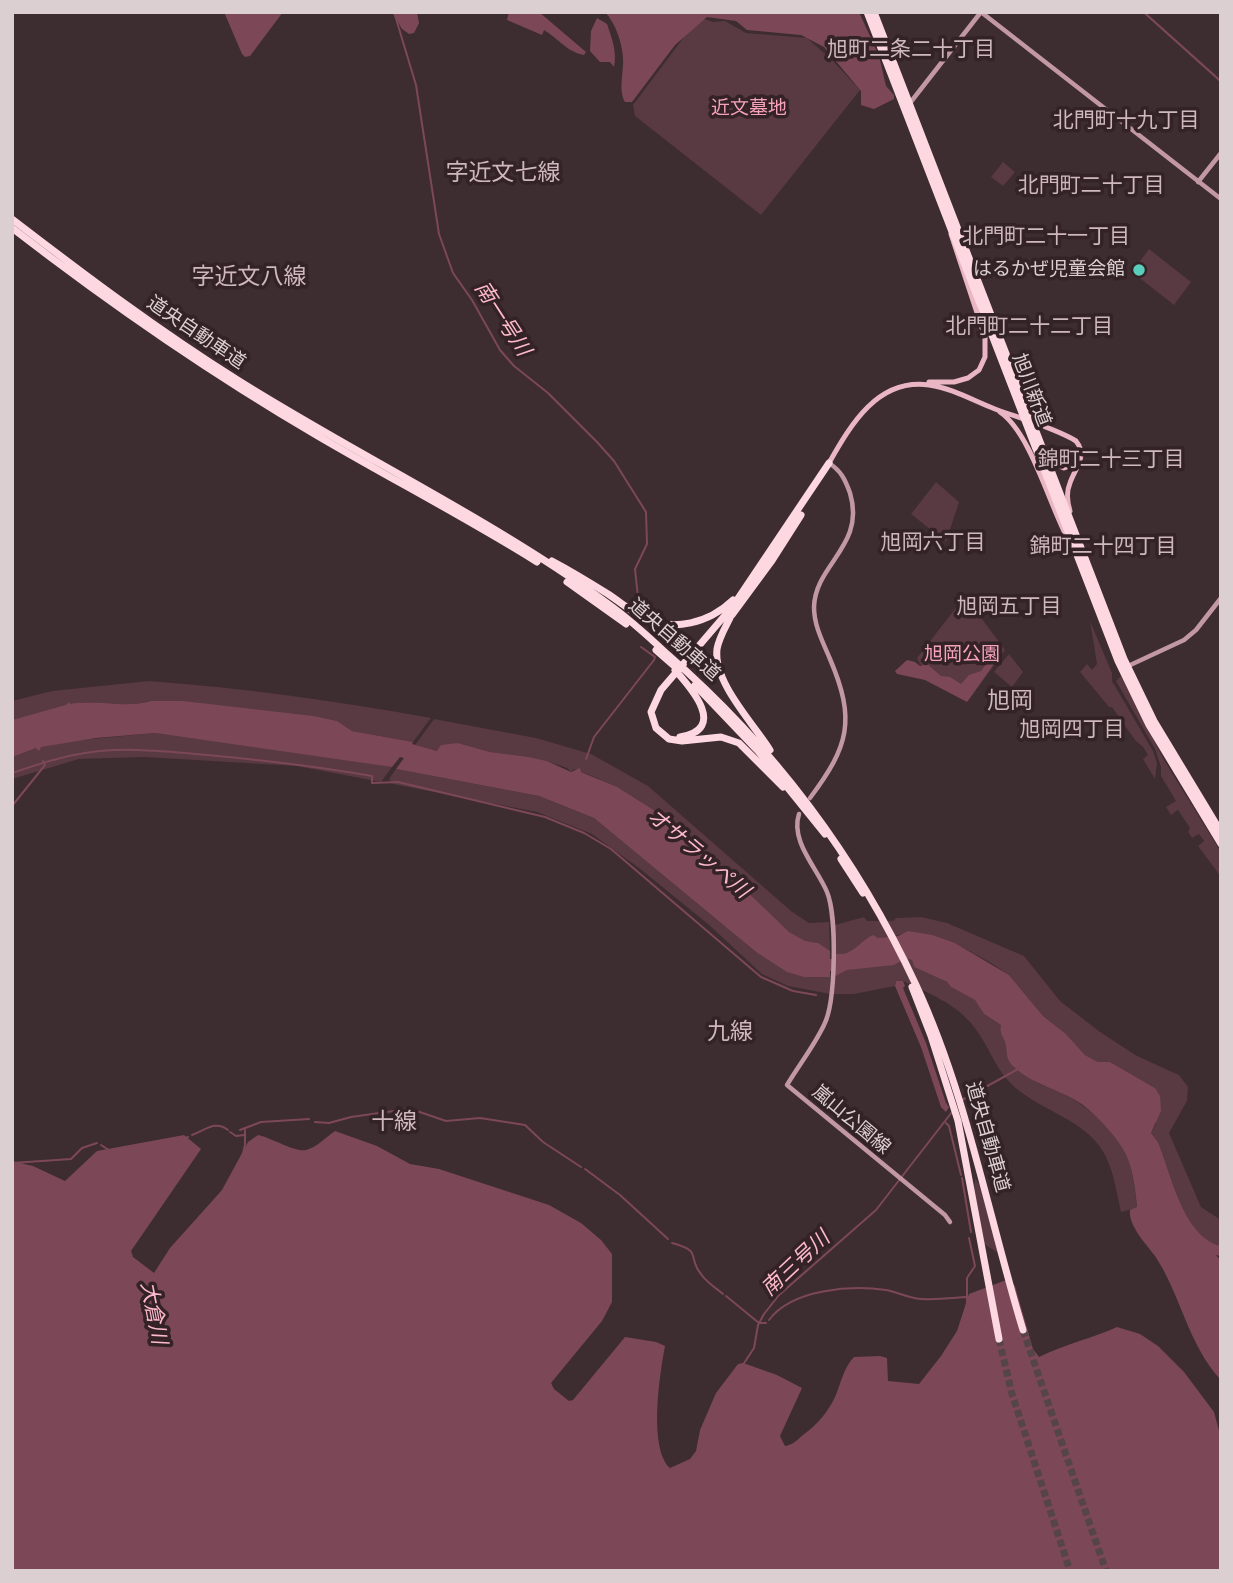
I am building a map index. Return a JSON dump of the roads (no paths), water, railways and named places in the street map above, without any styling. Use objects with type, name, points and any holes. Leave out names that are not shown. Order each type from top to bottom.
[{"type":"highway","name":"旭川新道","points":[[867,12],[1149,725],[1221,844]]},
{"type":"highway","name":"旭川新道","points":[[873,12],[1083,560]]},
{"type":"highway","name":"道央自動車道","points":[[12,219],[95,284],[236,379],[511,540],[610,605],[733,715],[781,768],[859,876],[913,984],[964,1111],[1023,1330]]},
{"type":"highway","name":"道央自動車道","points":[[12,228],[92,289],[233,383],[314,434],[507,543],[607,610],[663,656],[729,719],[777,772],[833,845],[880,920]]},
{"type":"highway","points":[[690,660],[725,617],[829,463]]},
{"type":"highway","points":[[812,818],[739,743],[726,737],[715,736],[677,741],[661,734],[654,725],[651,712],[655,699],[730,618],[790,534],[829,463]]},
{"type":"highway","points":[[511,540],[572,572],[638,615],[659,623],[677,625],[702,620],[719,612],[739,595]]},
{"type":"highway","points":[[730,618],[717,649],[720,672],[781,768]]},
{"type":"highway","points":[[663,656],[696,694],[703,707],[703,719],[699,727],[692,734],[682,737],[667,734],[656,721],[656,705],[671,680]]},
{"type":"highway","name":"旭川新道","points":[[1125,668],[1221,832]]},
{"type":"highway","name":"道央自動車道","points":[[913,984],[958,1121],[999,1339]]},
{"type":"main road","points":[[910,104],[981,12],[1221,199]]},
{"type":"main road","points":[[1198,182],[1221,153]]},
{"type":"main road","points":[[810,797],[834,764],[842,744],[846,720],[841,688],[815,619],[815,596],[844,545],[853,519],[851,498],[844,477],[829,463],[854,422],[871,402],[890,390],[915,384],[961,381],[979,370],[985,357],[985,337],[948,222]]},
{"type":"main road","points":[[915,384],[944,389],[1076,441],[1081,450],[1080,462],[1069,484],[1067,497],[1083,542],[1083,560]]},
{"type":"main road","points":[[1029,414],[1049,458],[1059,468],[1075,464],[1078,450],[1062,435]]},
{"type":"main road","points":[[1007,415],[1017,429],[1061,527],[1083,560]]},
{"type":"main road","points":[[1125,668],[1184,640],[1221,598]]},
{"type":"main road","name":"嵐山公園線","points":[[799,814],[798,835],[831,902],[832,984],[831,1001],[824,1025],[787,1085],[945,1215],[950,1222]]},
{"type":"waterway","name":"南一号川","points":[[394,12],[416,85],[439,234],[453,273],[472,300],[500,350],[597,442],[614,461],[646,512],[647,544],[635,569],[638,597]]},
{"type":"waterway","name":"南一号川","points":[[640,605],[642,614]]},
{"type":"waterway","name":"南一号川","points":[[586,759],[594,737],[654,660],[655,657],[641,647]]},
{"type":"waterway","points":[[12,773],[92,752],[146,750],[276,762],[372,776],[372,783],[398,782],[545,817],[584,833],[611,849],[761,977],[793,991],[816,995]]},
{"type":"waterway","points":[[12,806],[45,765],[43,761]]},
{"type":"waterway","name":"南三号川","points":[[962,1100],[1029,1063],[1036,1053]]},
{"type":"waterway","points":[[399,1109],[411,1109],[446,1121],[480,1118],[525,1125],[543,1142],[581,1167]]},
{"type":"waterway","points":[[315,1122],[329,1123],[394,1111]]},
{"type":"waterway","name":"南三号川","points":[[694,1571],[703,1551],[713,1510],[722,1402],[725,1392],[754,1348],[758,1325],[764,1314],[779,1295],[876,1210],[952,1112]]},
{"type":"waterway","points":[[240,1130],[261,1122],[309,1119]]},
{"type":"waterway","points":[[946,1123],[961,1175]]},
{"type":"waterway","name":"大倉川","points":[[192,1135],[215,1126],[228,1130]]},
{"type":"waterway","points":[[245,1130],[241,1162],[254,1197],[248,1218],[254,1261],[262,1283],[272,1330],[276,1408]]},
{"type":"waterway","name":"大倉川","points":[[230,1132],[236,1136],[244,1135]]},
{"type":"waterway","name":"大倉川","points":[[101,1145],[112,1152],[166,1146],[188,1137]]},
{"type":"waterway","points":[[12,1163],[71,1159],[82,1148],[97,1143]]},
{"type":"waterway","name":"大倉川","points":[[107,1149],[107,1158],[102,1163],[101,1170],[104,1190],[122,1215],[129,1238],[133,1289],[145,1334],[160,1415],[155,1571]]},
{"type":"waterway","points":[[585,1169],[620,1195],[668,1239]]},
{"type":"waterway","points":[[962,1178],[971,1232]]},
{"type":"waterway","points":[[933,1446],[962,1352],[967,1278],[975,1266],[969,1238]]},
{"type":"waterway","points":[[672,1243],[688,1249],[703,1277],[723,1294]]},
{"type":"waterway","points":[[769,1320],[792,1302],[840,1289],[886,1290],[922,1299],[966,1297]]},
{"type":"waterway","points":[[726,1296],[759,1323],[766,1323]]},
{"type":"tunnel","points":[[1023,1330],[1106,1571]]},
{"type":"tunnel","points":[[999,1339],[1012,1394],[1070,1571]]},
{"type":"place","name":"はるかぜ児童会館","points":[[1139,270]]},
{"type":"district","name":"旭町二条二十丁目","points":[[911,50]]},
{"type":"district","name":"北門町十九丁目","points":[[1126,121]]},
{"type":"district","name":"字近文七線","points":[[503,174]]},
{"type":"district","name":"北門町二十丁目","points":[[1091,186]]},
{"type":"district","name":"北門町二十一丁目","points":[[1046,237]]},
{"type":"district","name":"字近文八線","points":[[249,278]]},
{"type":"district","name":"北門町二十二丁目","points":[[1029,327]]},
{"type":"district","name":"錦町二十三丁目","points":[[1111,460]]},
{"type":"district","name":"旭岡六丁目","points":[[933,543]]},
{"type":"district","name":"錦町二十四丁目","points":[[1103,547]]},
{"type":"district","name":"旭岡五丁目","points":[[1009,607]]},
{"type":"district","name":"旭岡","points":[[1010,702]]},
{"type":"district","name":"旭岡四丁目","points":[[1072,730]]},
{"type":"district","name":"九線","points":[[730,1033]]},
{"type":"district","name":"十線","points":[[394,1123]]},
{"type":"park label","name":"近文墓地","points":[[749,109]]},
{"type":"park label","name":"旭岡公園","points":[[962,655]]},
{"type":"water label","name":"オサラッペ川","points":[[698,854]]}]
